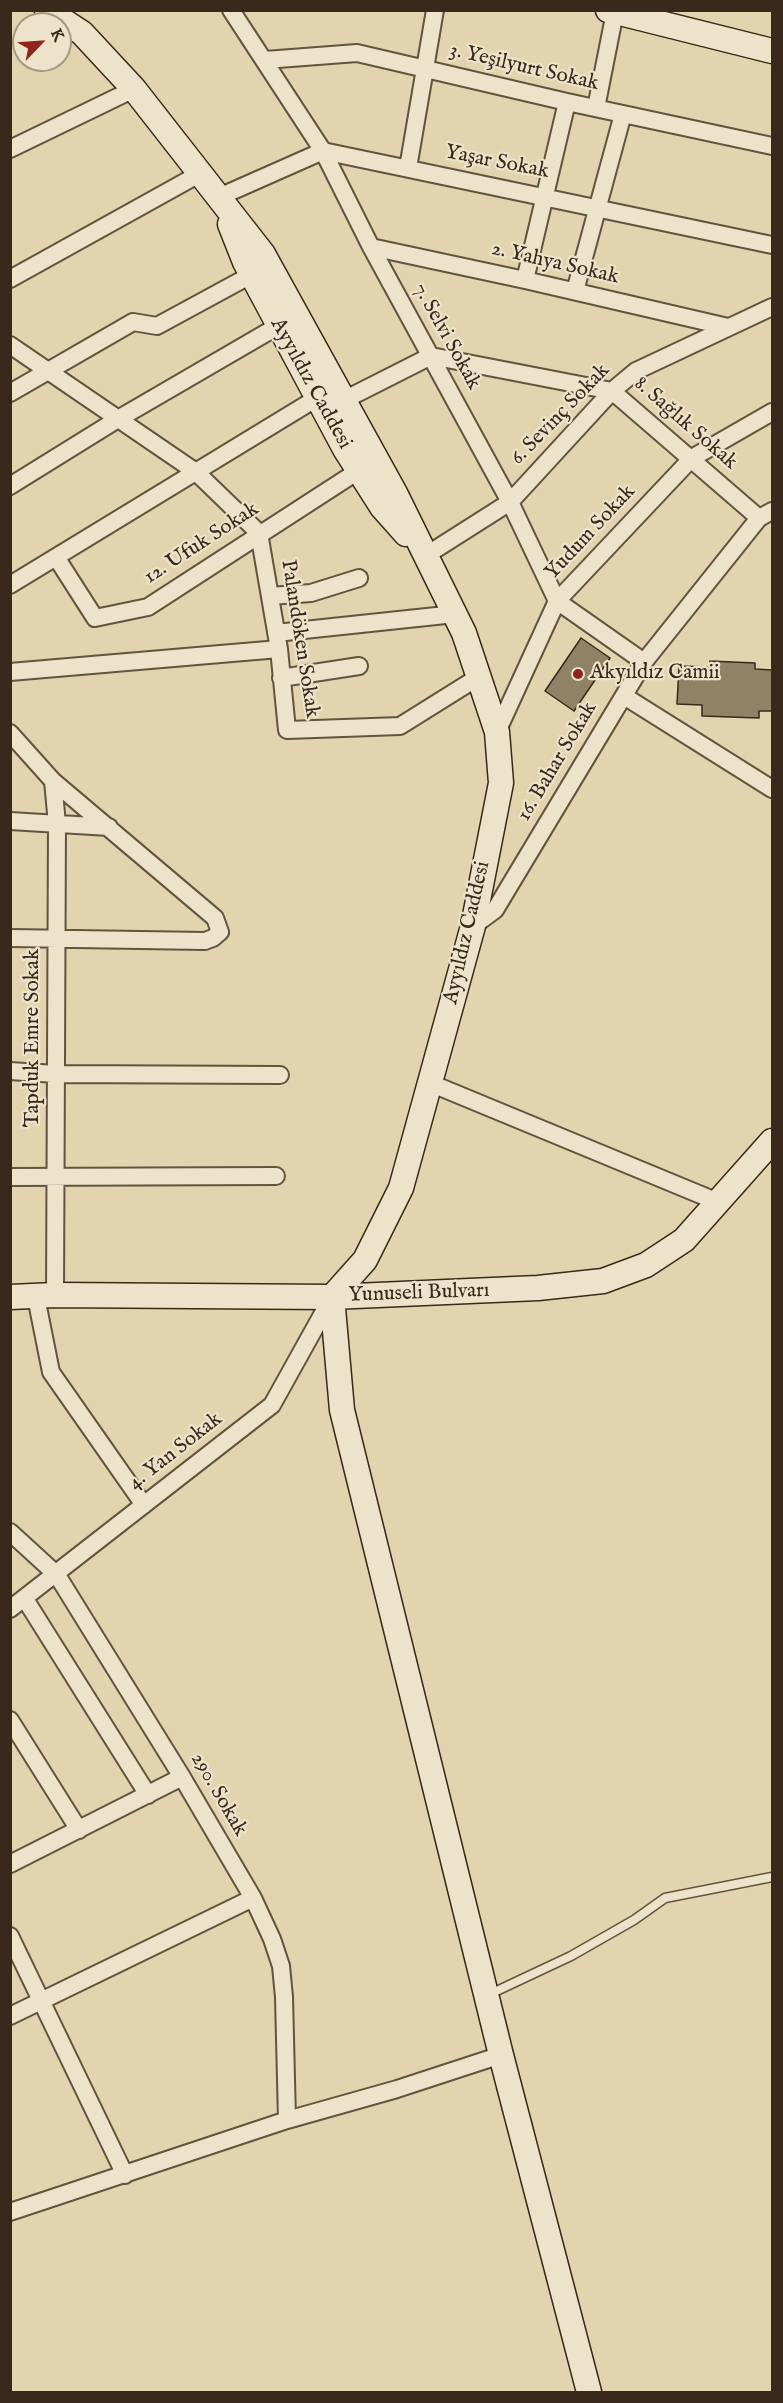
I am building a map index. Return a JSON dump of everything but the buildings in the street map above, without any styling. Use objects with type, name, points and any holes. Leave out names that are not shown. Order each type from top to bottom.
[{"type":"main road","name":"Ayyıldız Caddesi","points":[[47,10],[82,33],[134,89],[263,254],[394,493],[455,615],[480,676],[497,732],[501,783],[473,926],[401,1188],[365,1260],[332,1298]]},
{"type":"main road","points":[[611,11],[772,51]]},
{"type":"main road","name":"Ayyıldız Caddesi","points":[[219,197],[251,275],[358,471],[382,507],[425,556]]},
{"type":"main road","name":"Yunuseli Bulvarı","points":[[10,1297],[332,1298],[538,1288],[603,1281],[646,1265],[684,1240],[772,1141]]},
{"type":"main road","points":[[332,1298],[342,1410],[501,2055],[589,2392]]},
{"type":"street","name":"7. Selvi Sokak","points":[[231,10],[323,151],[370,247],[510,502],[557,601],[644,662]]},
{"type":"street","points":[[408,168],[435,10]]},
{"type":"street","points":[[596,108],[611,11]]},
{"type":"street","name":"3. Yeşilyurt Sokak","points":[[265,60],[357,53],[567,102],[772,146]]},
{"type":"street","points":[[10,149],[134,89]]},
{"type":"street","points":[[525,280],[567,102]]},
{"type":"street","points":[[575,291],[623,114]]},
{"type":"street","points":[[219,197],[323,151]]},
{"type":"street","name":"Yaşar Sokak","points":[[323,151],[772,244]]},
{"type":"street","points":[[10,279],[201,172]]},
{"type":"street","name":"2. Yahya Sokak","points":[[370,247],[728,327]]},
{"type":"street","points":[[10,393],[133,322],[157,326],[251,275]]},
{"type":"street","name":"6. Sevinç Sokak","points":[[425,556],[510,502],[612,391],[636,371],[772,307]]},
{"type":"street","points":[[10,486],[118,419],[278,326]]},
{"type":"street","points":[[10,345],[196,472],[259,533]]},
{"type":"street","points":[[344,400],[430,356]]},
{"type":"street","name":"8. Sağlık Sokak","points":[[430,356],[612,391],[692,458],[766,515]]},
{"type":"street","points":[[10,585],[317,398]]},
{"type":"street","name":"Yudum Sokak","points":[[497,732],[557,601],[692,458],[772,412]]},
{"type":"street","name":"12. Ufuk Sokak","points":[[56,558],[95,618],[148,607],[358,471]]},
{"type":"street","name":"16. Bahar Sokak","points":[[473,926],[495,910],[644,662],[766,515]]},
{"type":"street","name":"Palandöken Sokak","points":[[259,533],[278,641],[287,730],[400,726],[480,676]]},
{"type":"street","points":[[270,596],[311,593],[359,578]]},
{"type":"street","points":[[10,672],[278,641],[455,615]]},
{"type":"street","points":[[281,678],[359,666]]},
{"type":"street","points":[[624,696],[772,789]]},
{"type":"street","points":[[10,732],[53,781],[215,918],[220,932],[213,939],[205,941],[57,941],[10,938]]},
{"type":"street","name":"Tapduk Emre Sokak","points":[[53,781],[57,824],[56,1178],[46,1296],[51,1372],[144,1505]]},
{"type":"street","points":[[10,821],[109,827]]},
{"type":"street","points":[[10,1071],[56,1074],[280,1075]]},
{"type":"street","points":[[430,1083],[718,1202]]},
{"type":"street","points":[[10,1178],[276,1176]]},
{"type":"street","name":"4. Yan Sokak","points":[[10,1609],[57,1575],[272,1405],[332,1298]]},
{"type":"street","name":"290. Sokak","points":[[10,1532],[57,1575],[183,1777],[253,1898],[272,1939],[281,1966],[287,2120]]},
{"type":"street","points":[[25,1599],[148,1795]]},
{"type":"street","points":[[10,1720],[79,1830]]},
{"type":"street","points":[[10,1864],[183,1777]]},
{"type":"street","points":[[10,2016],[253,1898]]},
{"type":"street","points":[[10,1936],[125,2175]]},
{"type":"street","points":[[10,2212],[287,2120],[397,2089],[501,2055]]},
{"type":"lane","points":[[488,1996],[571,1956],[634,1920],[665,1898],[772,1877]]},
{"type":"place","name":"Akyıldız Camii","points":[[578,674]]}]
